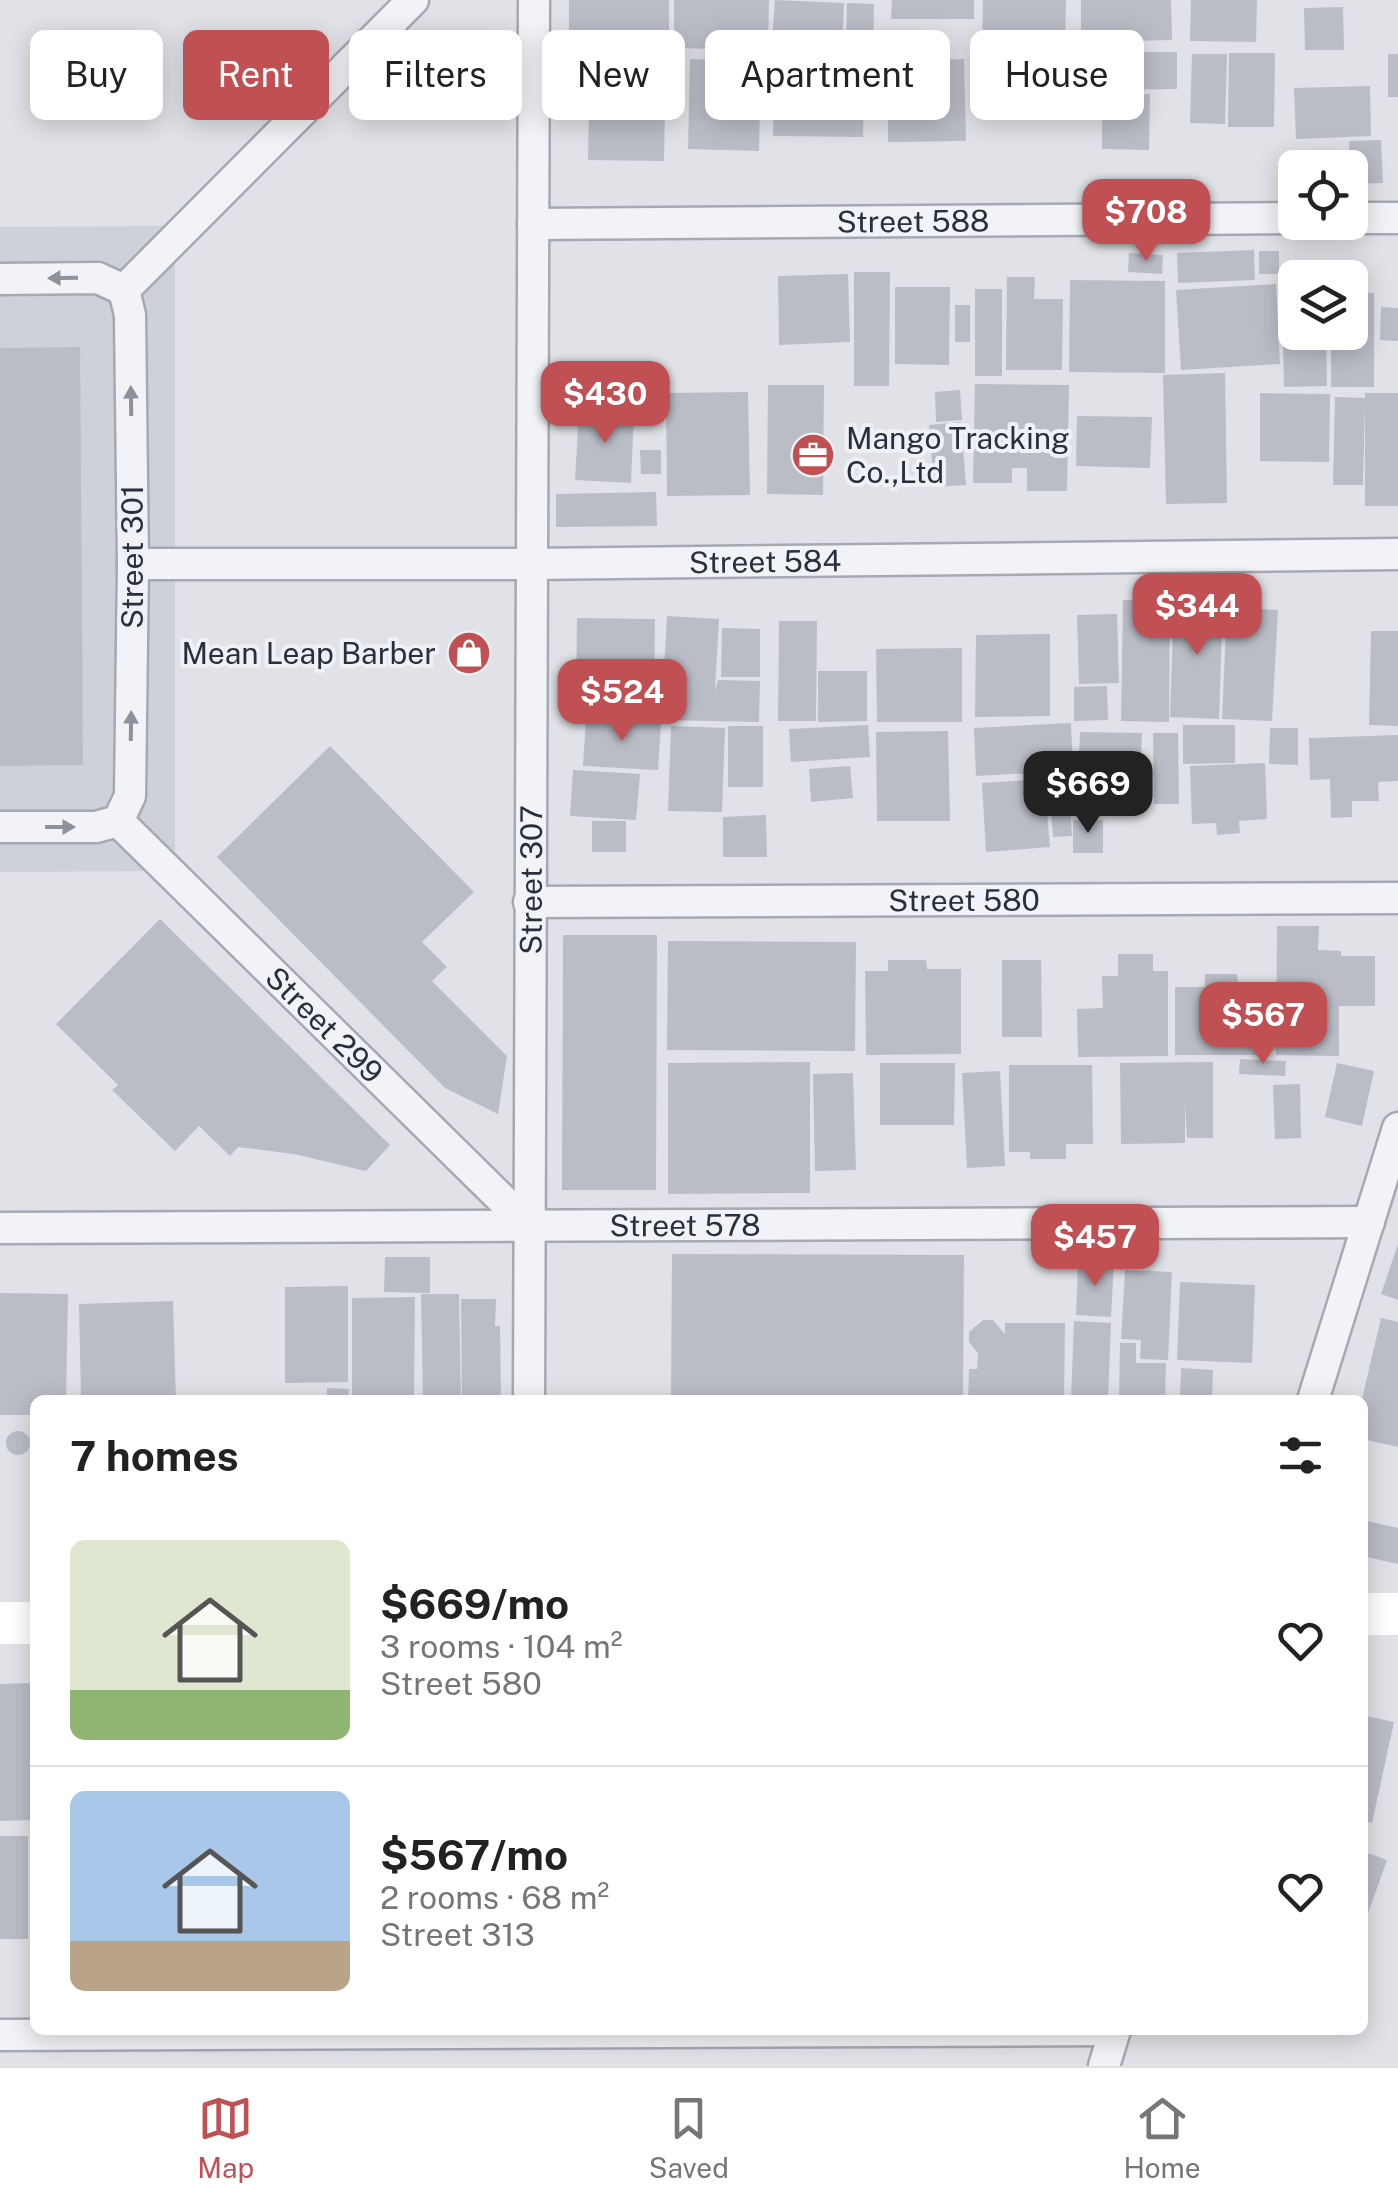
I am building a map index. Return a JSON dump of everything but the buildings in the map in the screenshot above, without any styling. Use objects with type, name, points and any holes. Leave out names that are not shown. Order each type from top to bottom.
[{"type":"street","points":[[0,279],[98,278],[124,290],[413,0]]},
{"type":"street","name":"Street 307","points":[[528,1395],[534,0]]},
{"type":"street","name":"Street 588","points":[[533,224],[1278,218]]},
{"type":"street","points":[[1368,218],[1398,218]]},
{"type":"street","name":"Street 301","points":[[118,821],[130,796],[133,564],[130,314],[124,290]]},
{"type":"street","name":"Street 584","points":[[133,564],[530,564],[1398,554]]},
{"type":"street","points":[[0,827],[96,827],[118,821]]},
{"type":"street","name":"Street 299","points":[[118,821],[530,1227]]},
{"type":"street","name":"Street 580","points":[[530,902],[1398,898]]},
{"type":"street","points":[[1315,1395],[1398,1128]]},
{"type":"street","name":"Street 578","points":[[0,1228],[1368,1222]]},
{"type":"street","points":[[1368,1614],[1398,1614]]},
{"type":"street","points":[[0,1623],[30,1623]]},
{"type":"street","points":[[0,2035],[30,2035]]},
{"type":"street","points":[[1104,2066],[1113,2035]]},
{"type":"shaded area","points":[[175,226],[175,871],[0,872],[0,227]]},
{"type":"place","name":"Mango Tracking Co.,Ltd","points":[[813,455]]},
{"type":"place","name":"Mean Leap Barber","points":[[469,653]]}]
